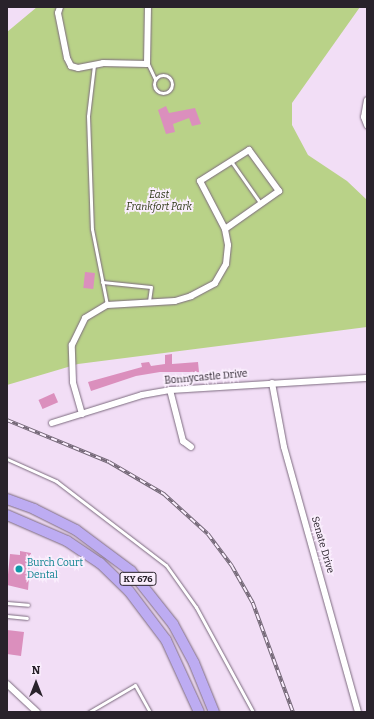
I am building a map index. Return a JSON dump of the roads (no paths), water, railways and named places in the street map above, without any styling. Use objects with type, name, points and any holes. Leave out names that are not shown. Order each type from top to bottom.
[{"type":"main road","name":"KY 676","points":[[7,500],[34,509],[76,530],[131,571],[173,624],[194,663],[214,712]]},
{"type":"main road","name":"KY 676","points":[[7,515],[43,528],[71,543],[100,563],[129,591],[166,640],[200,712]]},
{"type":"street","points":[[60,7],[58,17],[68,62],[78,68],[94,65],[147,64],[148,7]]},
{"type":"street","points":[[367,100],[364,117],[367,124]]},
{"type":"street","points":[[82,414],[73,382],[72,345],[85,318],[107,305],[180,299],[215,283],[226,264],[229,254],[225,229],[200,181],[249,150],[279,191],[225,229]]},
{"type":"street","name":"Bonnycastle Drive","points":[[52,423],[142,395],[170,390],[367,378]]},
{"type":"street","name":"Senate Drive","points":[[272,383],[284,447],[358,712]]},
{"type":"street","points":[[170,390],[184,441],[191,447]]},
{"type":"street","points":[[7,684],[37,712]]},
{"type":"lane","points":[[147,64],[154,79],[153,84],[158,92],[164,93],[171,88],[172,82],[169,76],[159,75],[154,79]]},
{"type":"lane","points":[[94,65],[88,116],[92,229],[107,305]]},
{"type":"lane","points":[[231,161],[261,204]]},
{"type":"lane","points":[[102,282],[151,286],[149,302]]},
{"type":"lane","points":[[7,459],[56,481],[166,565],[196,607],[253,712]]},
{"type":"lane","points":[[7,603],[28,605]]},
{"type":"lane","points":[[7,616],[27,618]]},
{"type":"lane","points":[[89,712],[135,685],[150,712]]},
{"type":"railway","points":[[7,420],[109,462],[164,494],[208,534],[232,566],[253,603],[293,712]]},
{"type":"place","name":"Burch Court Dental","points":[[19,569]]},
{"type":"park label","name":"East Frankfort Park","points":[[159,200]]}]
